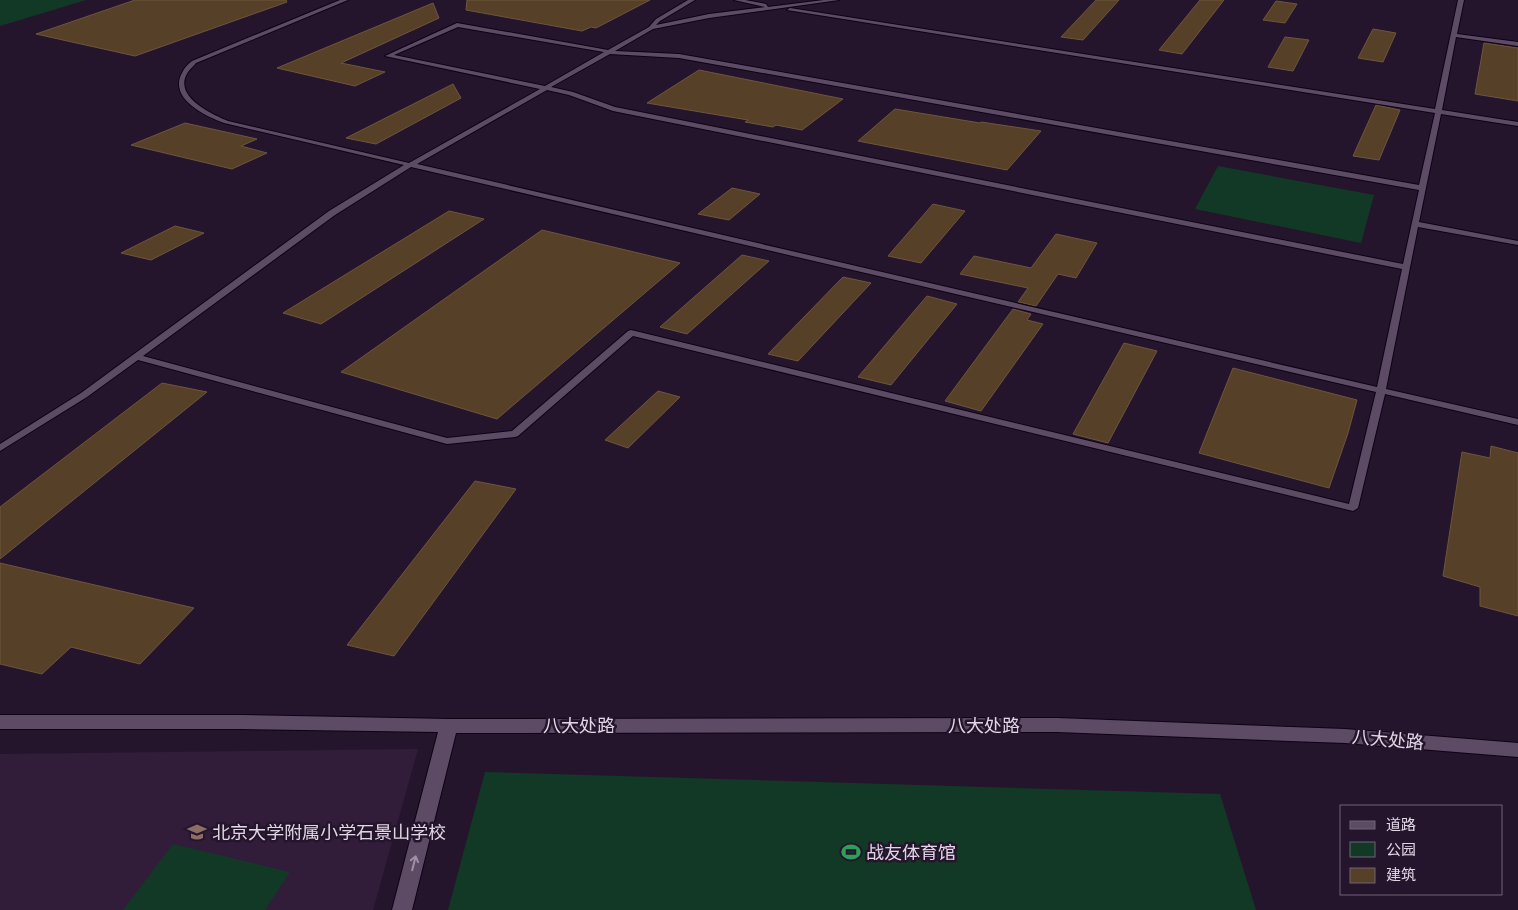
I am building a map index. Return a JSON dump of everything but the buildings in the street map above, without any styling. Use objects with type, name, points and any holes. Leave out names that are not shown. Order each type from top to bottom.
[{"type":"street","name":"八大处路","points":[[0,722],[240,722],[449,726],[1057,725],[1345,736],[1518,750]]},
{"type":"street","points":[[402,910],[449,726]]},
{"type":"lane","points":[[346,0],[194,62],[184,70],[181,77],[182,90],[194,106],[212,117],[226,122],[1518,422]]},
{"type":"lane","points":[[0,448],[84,395],[332,213],[410,165],[611,52],[651,28],[658,20],[692,0]]},
{"type":"lane","points":[[736,0],[1518,124]]},
{"type":"lane","points":[[651,28],[709,16],[836,0]]},
{"type":"lane","points":[[137,357],[446,441],[514,434],[631,332],[1353,508],[1381,390],[1461,0]]},
{"type":"lane","points":[[1405,267],[613,110],[572,93],[388,56],[457,25],[611,52],[679,56],[1422,188]]},
{"type":"lane","points":[[1455,35],[1518,44]]},
{"type":"lane","points":[[1416,224],[1518,243]]},
{"type":"shaded area","name":"北京大学附属小学石景山学校","points":[[418,749],[373,910],[0,910],[0,754]]},
{"type":"green space","points":[[0,0],[86,0],[0,26]]},
{"type":"green space","points":[[1218,166],[1374,195],[1361,243],[1195,209]]},
{"type":"green space","name":"战友体育馆","points":[[485,772],[1220,794],[1256,910],[448,910]]},
{"type":"green space","points":[[173,844],[290,872],[265,910],[123,910]]},
{"type":"place","name":"北京大学附属小学石景山学校","points":[[197,832]]},
{"type":"place","name":"战友体育馆","points":[[851,852]]}]
